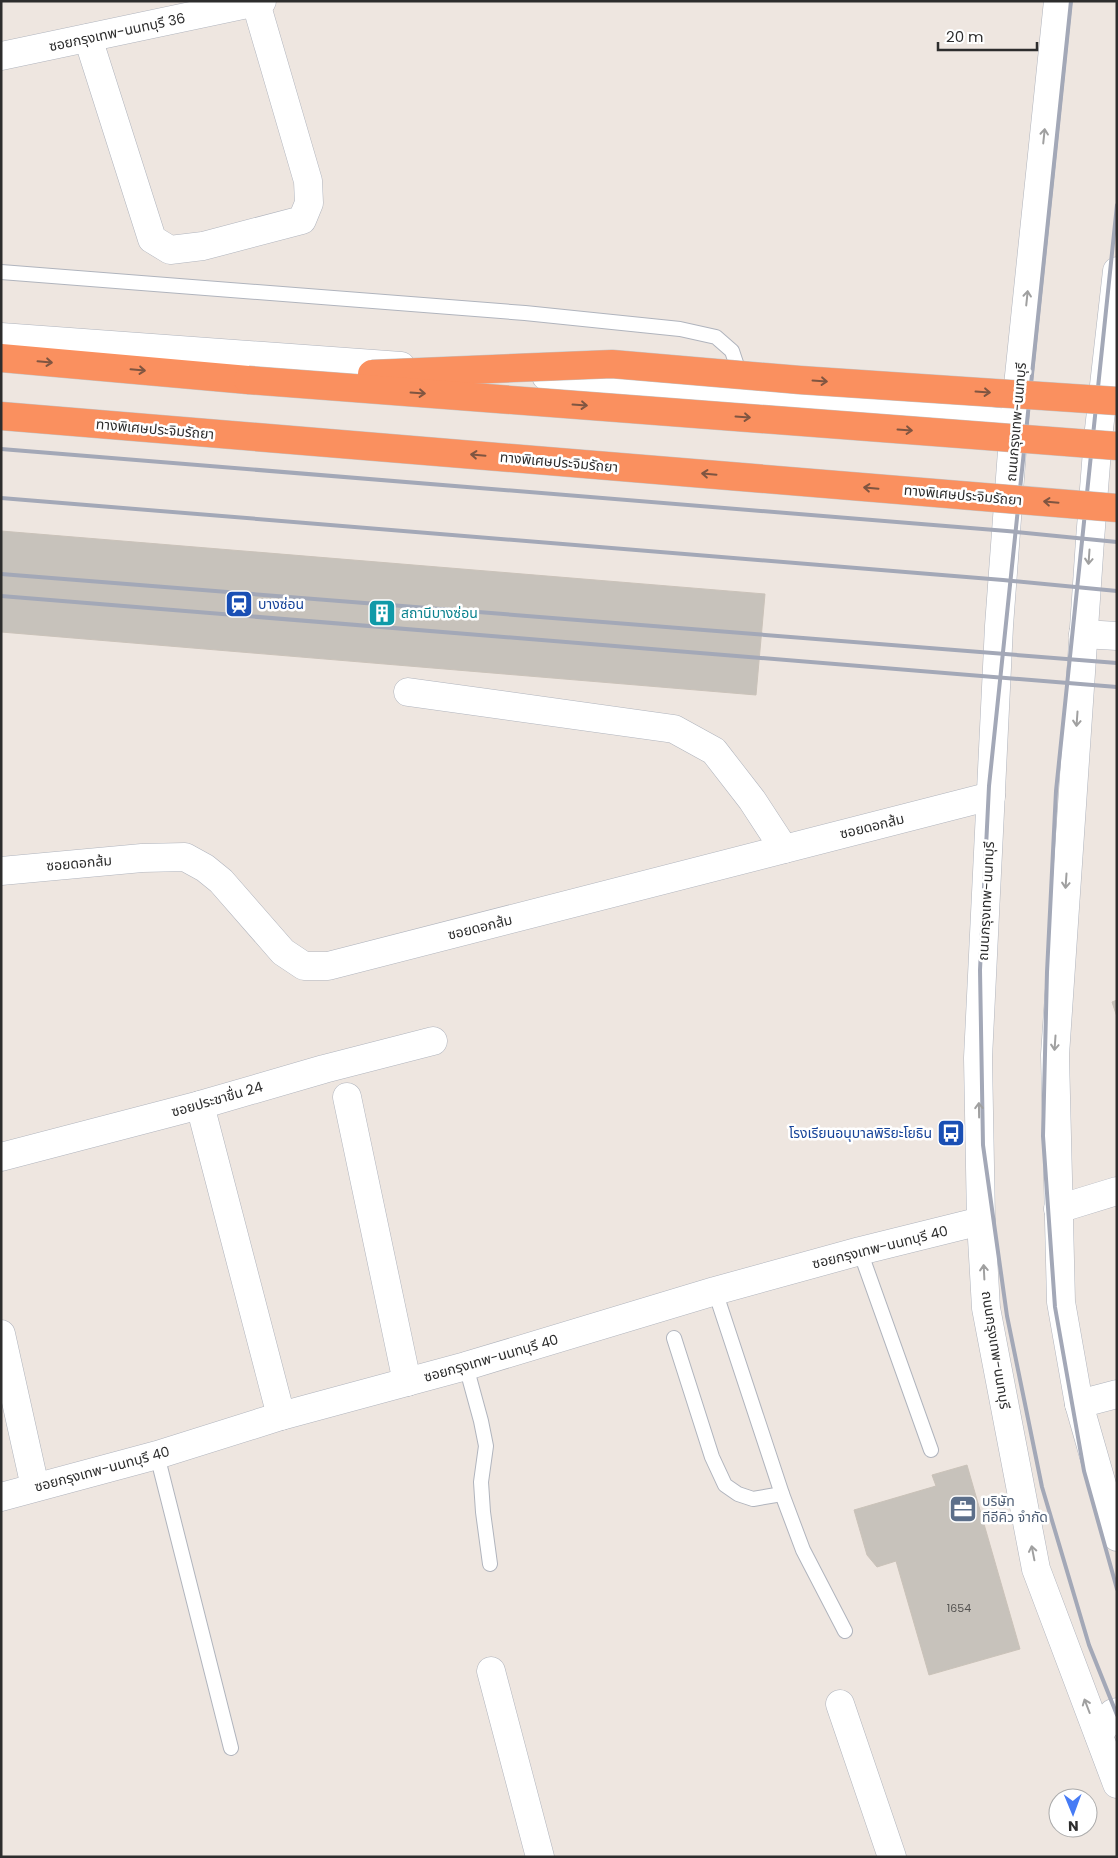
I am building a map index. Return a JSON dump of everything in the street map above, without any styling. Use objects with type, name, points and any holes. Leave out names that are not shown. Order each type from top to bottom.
[{"type":"highway","points":[[1,358],[248,380],[1111,442]]},
{"type":"highway","points":[[248,380],[612,364],[800,380],[1117,401]]},
{"type":"highway","name":"ทางพิเศษประจิมรัถยา","points":[[1,416],[1117,508]]},
{"type":"street","name":"ถนนกรุงเทพ-นนทบุรี","points":[[1058,1],[1014,424],[999,626],[978,1058],[981,1221],[986,1308],[1036,1569],[1117,1784]]},
{"type":"street","points":[[88,38],[152,239],[170,250],[203,246],[302,220],[309,203],[308,181],[259,2]]},
{"type":"street","name":"ซอยกรุงเทพ-นนทบุรี 36","points":[[1,56],[259,2]]},
{"type":"street","points":[[1117,271],[1111,442],[1083,634],[1055,1055],[1060,1302],[1079,1404],[1117,1537]]},
{"type":"street","points":[[1,337],[745,390],[1014,424],[1111,442]]},
{"type":"street","points":[[1083,634],[1117,636]]},
{"type":"street","points":[[408,692],[674,729],[714,751],[752,800],[784,848]]},
{"type":"street","name":"ซอยดอกส้ม","points":[[1,871],[142,858],[185,857],[205,868],[221,881],[283,952],[304,966],[328,966],[991,796]]},
{"type":"street","name":"ซอยประชาชื่น 24","points":[[1,1157],[433,1041]]},
{"type":"street","points":[[347,1097],[407,1382]]},
{"type":"street","points":[[200,1105],[281,1416]]},
{"type":"street","points":[[1058,1209],[1117,1191]]},
{"type":"street","name":"ซอยกรุงเทพ-นนทบุรี 40","points":[[1,1496],[157,1455],[281,1416],[466,1366],[714,1291],[860,1251],[981,1221]]},
{"type":"street","points":[[1,1334],[35,1487]]},
{"type":"street","points":[[1079,1404],[1117,1394]]},
{"type":"street","points":[[491,1670],[540,1857]]},
{"type":"street","points":[[840,1704],[892,1857]]},
{"type":"street","points":[[1098,1735],[1112,1713],[1117,1712]]},
{"type":"lane","points":[[1,272],[525,313],[680,329],[716,338],[732,351],[745,390]]},
{"type":"lane","points":[[860,1251],[931,1450]]},
{"type":"lane","points":[[714,1291],[782,1494],[803,1550],[845,1631]]},
{"type":"lane","points":[[674,1338],[712,1457],[725,1485],[738,1494],[753,1499],[782,1494]]},
{"type":"lane","points":[[466,1366],[482,1421],[486,1446],[482,1482],[482,1512],[490,1564]]},
{"type":"lane","points":[[157,1455],[231,1748]]},
{"type":"building","name":"สถานีบางซ่อน","points":[[1,531],[765,594],[756,695],[1,632]]},
{"type":"building","points":[[1117,1000],[1117,1017],[1112,1002]]},
{"type":"building","points":[[967,1465],[1020,1649],[929,1675],[896,1561],[877,1567],[867,1555],[854,1510],[936,1486],[932,1475]]},
{"type":"railway","points":[[1071,1],[989,786],[980,970],[983,1145],[1007,1316],[1042,1487],[1089,1645],[1117,1715]]},
{"type":"railway","points":[[1117,205],[1056,791],[1047,972],[1043,1136],[1055,1307],[1084,1471],[1117,1589]]},
{"type":"railway","points":[[1,449],[1007,531],[1117,542]]},
{"type":"railway","points":[[1,498],[1117,591]]},
{"type":"railway","points":[[1,574],[1117,663]]},
{"type":"railway","points":[[1,596],[1117,687]]},
{"type":"place","name":"บางซ่อน","points":[[239,604]]},
{"type":"place","name":"สถานีบางซ่อน","points":[[382,613]]},
{"type":"place","name":"โรงเรียนอนุบาลพิริยะโยธิน","points":[[951,1133]]},
{"type":"place","name":"บริษัท ทีอีคิว จำกัด","points":[[963,1509]]}]
